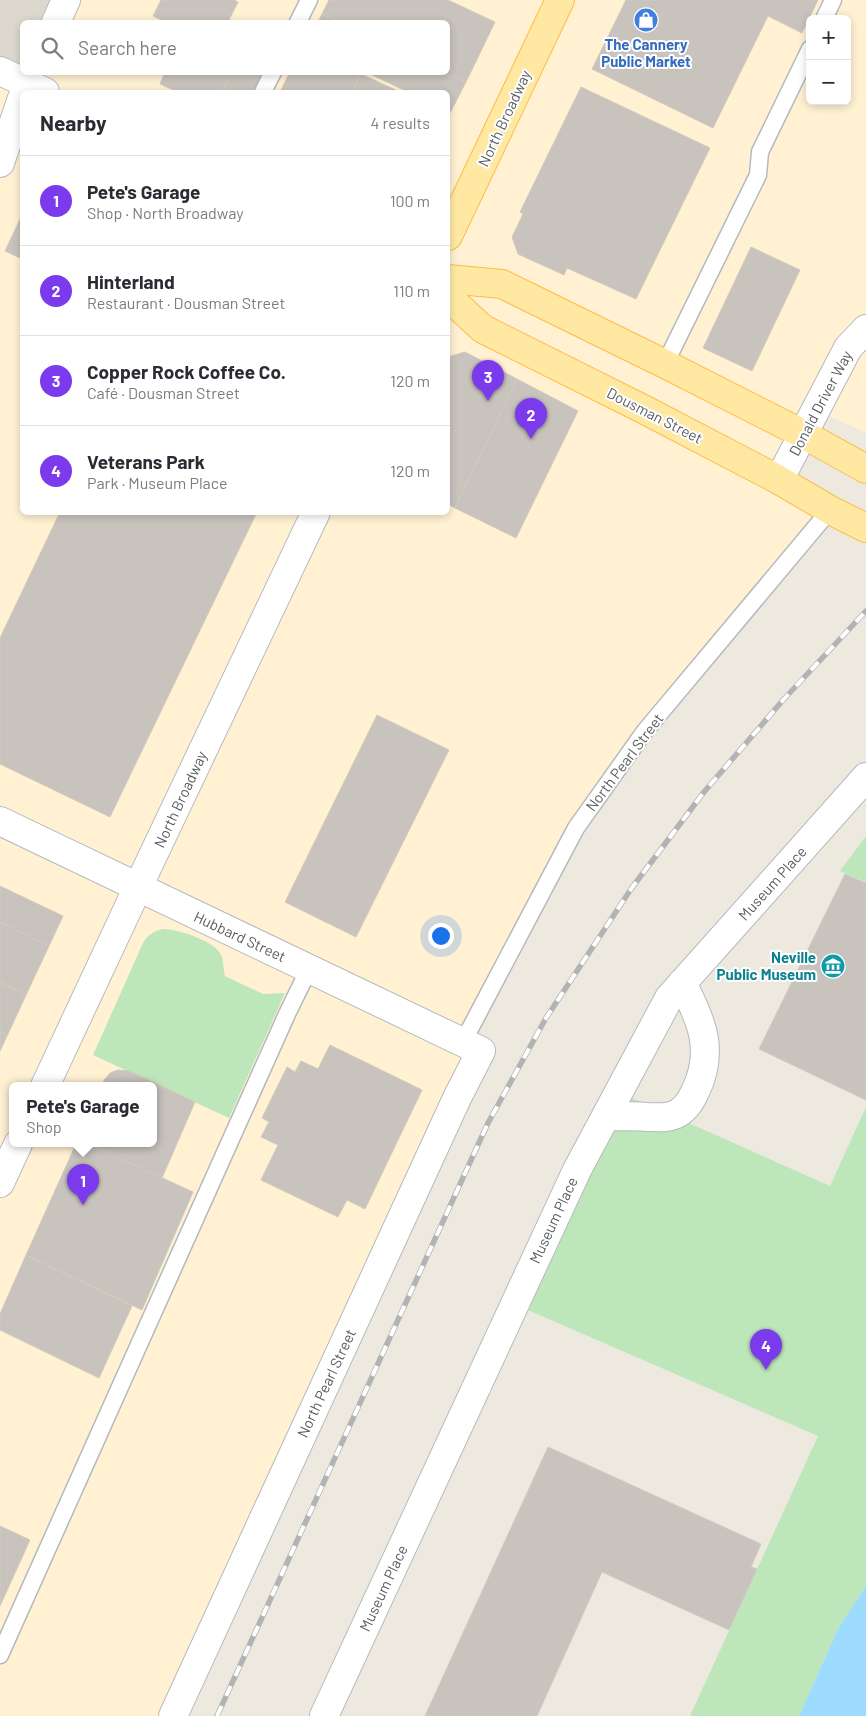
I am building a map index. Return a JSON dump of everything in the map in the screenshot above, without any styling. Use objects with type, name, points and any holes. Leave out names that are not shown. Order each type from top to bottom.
[{"type":"main road","name":"North Broadway","points":[[450,232],[560,0]]},
{"type":"main road","points":[[450,280],[502,284],[803,434],[866,469]]},
{"type":"main road","name":"Dousman Street","points":[[450,300],[483,329],[645,410],[866,528]]},
{"type":"street","points":[[57,20],[66,0]]},
{"type":"street","points":[[0,71],[30,88]]},
{"type":"street","points":[[0,163],[20,113]]},
{"type":"street","name":"Donald Driver Way","points":[[779,480],[848,348],[866,329]]},
{"type":"street","name":"North Broadway","points":[[47,1082],[315,515]]},
{"type":"street","name":"Museum Place","points":[[324,1716],[577,1170],[669,998],[866,777]]},
{"type":"street","name":"Hubbard Street","points":[[0,821],[472,1047]]},
{"type":"street","points":[[606,1116],[672,1116],[688,1105],[703,1072],[706,1060],[706,1044],[697,1012],[682,983]]},
{"type":"street","name":"North Pearl Street","points":[[173,1716],[453,1107],[472,1047]]},
{"type":"street","points":[[0,1183],[17,1147]]},
{"type":"lane","points":[[299,20],[309,0]]},
{"type":"lane","points":[[826,15],[833,0]]},
{"type":"lane","points":[[665,364],[758,175],[760,152],[806,57]]},
{"type":"lane","points":[[264,90],[272,75]]},
{"type":"lane","name":"North Pearl Street","points":[[472,1047],[576,828],[645,731],[830,510]]},
{"type":"lane","points":[[0,1654],[283,1022],[309,968]]},
{"type":"shaded area","points":[[0,0],[66,0],[57,20],[20,20],[20,72],[0,71]]},
{"type":"shaded area","points":[[66,0],[866,0],[866,433],[816,410],[779,480],[830,510],[645,731],[567,844],[463,1042],[481,1051],[173,1716],[0,1716],[0,71],[20,72],[20,75],[450,75],[450,20],[57,20]]},
{"type":"green space","points":[[866,836],[866,882],[840,871]]},
{"type":"green space","points":[[168,929],[194,936],[210,944],[220,953],[225,976],[263,994],[285,993],[229,1118],[157,1085],[157,1082],[151,1082],[93,1055],[143,943],[156,931]]},
{"type":"green space","points":[[619,1092],[830,1186],[866,1107],[866,1586],[839,1627],[799,1716],[690,1716],[818,1436],[514,1304]]},
{"type":"water","points":[[866,1586],[866,1716],[799,1716],[839,1627]]},
{"type":"building","points":[[161,0],[234,0],[238,2],[229,20],[162,20],[153,16]]},
{"type":"building","points":[[329,0],[448,0],[495,22],[466,82],[450,74],[450,20],[336,20],[322,14]]},
{"type":"building","points":[[626,0],[818,0],[811,15],[806,15],[806,25],[802,33],[768,16],[713,128],[592,69]]},
{"type":"building","points":[[322,14],[336,20],[319,20]]},
{"type":"building","points":[[450,74],[466,82],[450,113],[450,90],[404,90],[372,75]]},
{"type":"building","points":[[164,75],[231,75],[224,90],[174,90],[160,84]]},
{"type":"building","points":[[231,75],[267,75],[260,90],[224,90]]},
{"type":"building","points":[[288,75],[360,75],[353,90],[281,90]]},
{"type":"building","points":[[360,75],[363,75],[396,90],[353,90]]},
{"type":"building","points":[[581,87],[710,148],[636,299],[567,268],[564,275],[518,254],[512,237],[523,214],[520,212]]},
{"type":"building","points":[[20,219],[20,258],[5,251]]},
{"type":"building","points":[[751,247],[800,270],[752,371],[703,348]]},
{"type":"building","points":[[465,352],[517,379],[455,508],[450,505],[451,356]]},
{"type":"building","points":[[517,379],[578,411],[516,538],[455,508]]},
{"type":"building","points":[[59,515],[256,515],[110,817],[0,764],[0,638]]},
{"type":"building","points":[[377,715],[449,750],[356,937],[285,902]]},
{"type":"building","name":"Neville Public Museum","points":[[845,874],[866,883],[866,1100],[759,1049]]},
{"type":"building","points":[[0,886],[63,916],[49,946],[0,922]]},
{"type":"building","points":[[0,922],[49,946],[26,995],[0,982]]},
{"type":"building","points":[[0,982],[26,995],[7,1036],[0,1032]]},
{"type":"building","points":[[0,1032],[7,1036],[0,1051]]},
{"type":"building","points":[[330,1045],[422,1090],[365,1209],[347,1200],[338,1217],[261,1180],[278,1145],[261,1137],[269,1122],[262,1118],[287,1067],[295,1072],[301,1061],[318,1069]]},
{"type":"building","points":[[118,1070],[129,1071],[152,1082],[103,1082],[110,1073]]},
{"type":"building","points":[[157,1084],[195,1102],[162,1178],[95,1147],[157,1147]]},
{"type":"building","points":[[75,1147],[96,1147],[193,1192],[142,1310],[26,1255]]},
{"type":"building","points":[[26,1255],[132,1306],[99,1378],[0,1330],[0,1314]]},
{"type":"building","points":[[548,1447],[761,1544],[751,1567],[757,1569],[729,1630],[602,1572],[537,1716],[425,1716]]},
{"type":"building","points":[[0,1526],[30,1540],[0,1606]]},
{"type":"railway","points":[[217,1716],[488,1123],[546,1018],[631,889],[704,792],[784,699],[866,611]]},
{"type":"place","name":"The Cannery Public Market","points":[[646,20]]},
{"type":"place","name":"Copper Rock Coffee Co.","points":[[488,401]]},
{"type":"place","name":"Hinterland","points":[[531,439]]},
{"type":"place","name":"Neville Public Museum","points":[[833,966]]},
{"type":"place","name":"Pete's Garage","points":[[83,1205]]},
{"type":"place","name":"Veterans Park","points":[[766,1370]]}]
